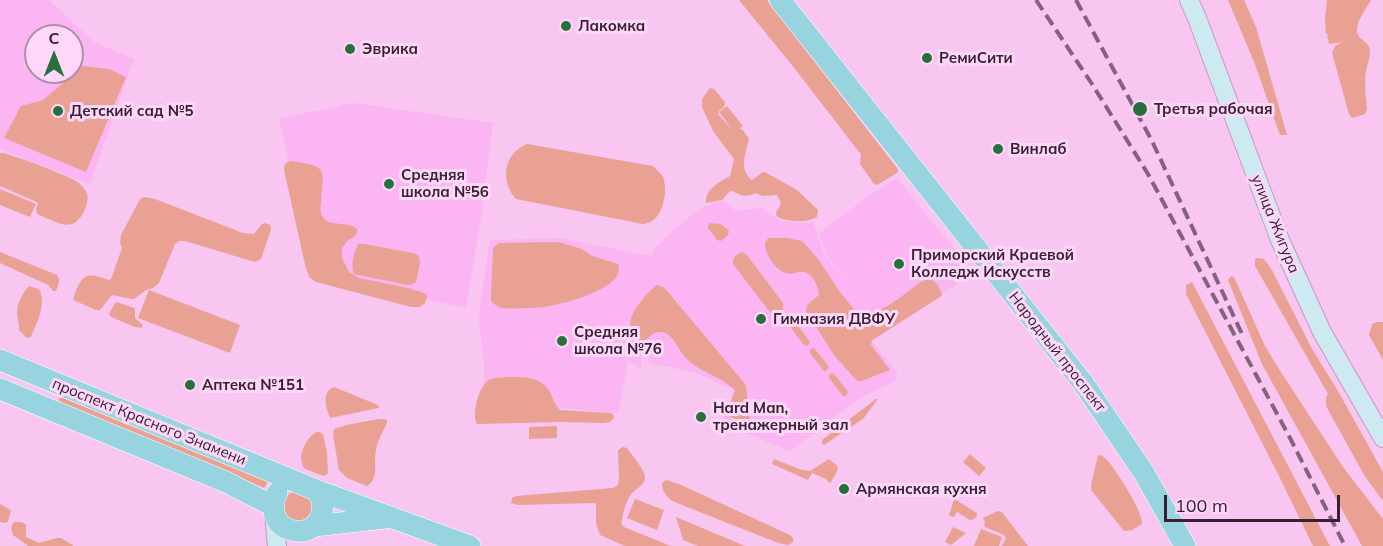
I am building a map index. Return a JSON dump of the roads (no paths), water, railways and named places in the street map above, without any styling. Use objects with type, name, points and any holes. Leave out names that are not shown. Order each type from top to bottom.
[{"type":"main road","name":"Народный проспект","points":[[780,0],[1083,383],[1144,473],[1185,546]]},
{"type":"main road","name":"улица Жигура","points":[[1189,0],[1280,240],[1322,332],[1383,438]]},
{"type":"main road","name":"проспект Красного Знамени","points":[[0,360],[307,486],[470,546]]},
{"type":"main road","points":[[36,404],[44,396],[48,380]]},
{"type":"main road","name":"проспект Красного Знамени","points":[[0,389],[226,483],[274,510],[279,524],[285,528],[305,535],[391,517]]},
{"type":"main road","points":[[277,546],[275,497],[282,488],[289,484],[307,486],[322,500],[320,520],[305,535]]},
{"type":"railway","points":[[1036,0],[1148,174],[1290,438],[1345,546]]},
{"type":"railway","points":[[1076,0],[1152,141],[1242,334]]},
{"type":"place","name":"Лакомка","points":[[566,26]]},
{"type":"place","name":"Эврика","points":[[350,49]]},
{"type":"place","name":"РемиСити","points":[[927,58]]},
{"type":"place","name":"Третья рабочая","points":[[1140,109]]},
{"type":"place","name":"Детский сад №5","points":[[58,111]]},
{"type":"place","name":"Винлаб","points":[[998,149]]},
{"type":"place","name":"Средняя школа №56","points":[[389,184]]},
{"type":"place","name":"Приморский Краевой Колледж Искусств","points":[[899,264]]},
{"type":"place","name":"Гимназия ДВФУ","points":[[761,319]]},
{"type":"place","name":"Средняя школа №76","points":[[562,341]]},
{"type":"place","name":"Аптека №151","points":[[190,385]]},
{"type":"place","name":"Hard Man, тренажерный зал","points":[[701,417]]},
{"type":"place","name":"Армянская кухня","points":[[844,489]]}]
